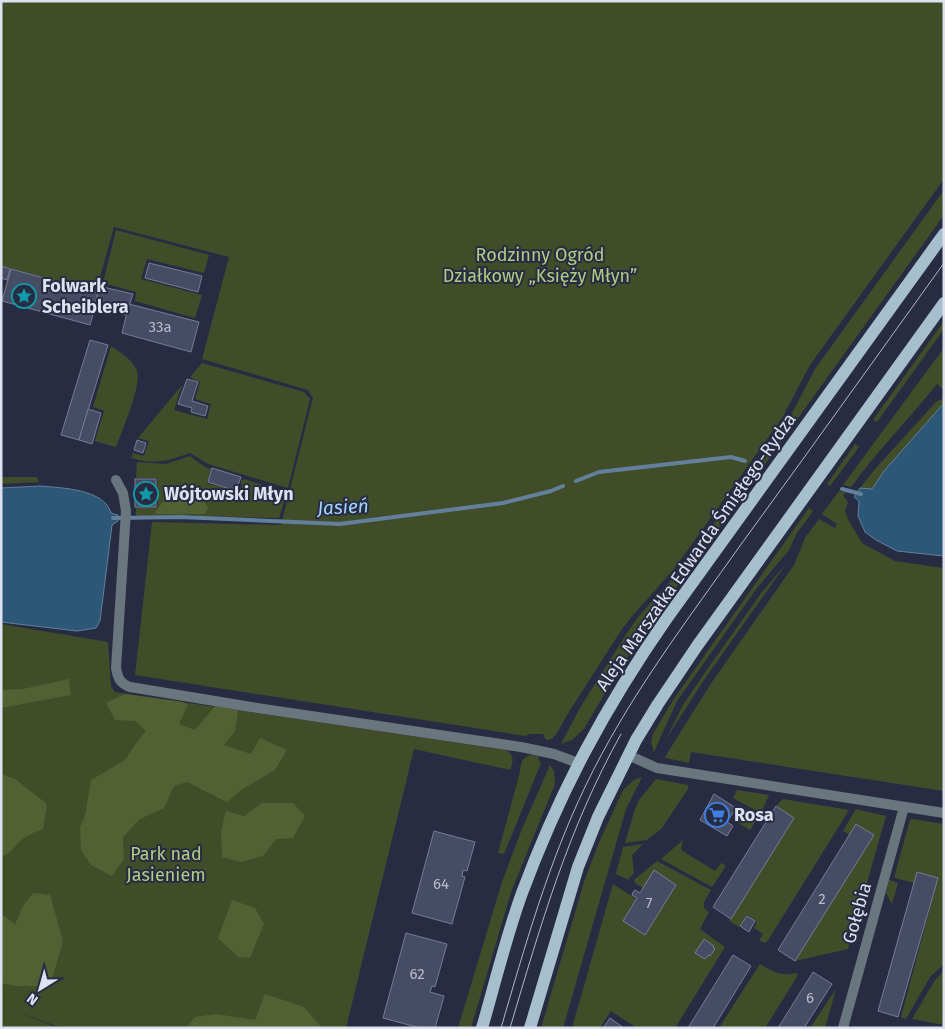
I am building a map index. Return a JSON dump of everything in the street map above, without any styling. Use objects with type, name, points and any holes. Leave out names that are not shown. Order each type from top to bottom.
[{"type":"main road","name":"Aleja Marszałka Edwarda Śmigłego-Rydza","points":[[482,1028],[522,894],[552,820],[578,763],[610,705],[647,647],[944,234]]},
{"type":"main road","points":[[530,1028],[578,867],[598,817],[628,756],[658,704],[697,646],[944,303]]},
{"type":"street","points":[[116,480],[124,493],[126,511],[116,668],[120,681],[124,685],[251,707],[521,747],[554,754],[578,763]]},
{"type":"street","points":[[628,756],[657,768],[944,813]]},
{"type":"street","name":"Gołębia","points":[[843,1028],[904,806]]},
{"type":"green space","name":"Rodzinny Ogród Działkowy „Księży Młyn”","points":[[1,1],[944,1],[944,179],[810,365],[782,418],[674,569],[622,629],[552,739],[546,740],[543,734],[529,734],[526,736],[135,675],[152,522],[281,525],[313,398],[308,390],[202,359],[229,257],[114,227],[96,291],[1,266]]},
{"type":"green space","points":[[944,190],[944,215],[643,634],[615,676],[584,729],[572,740],[561,744],[581,706],[638,617],[679,572],[788,421],[815,369]]},
{"type":"green space","points":[[116,230],[209,255],[204,273],[147,259],[141,279],[202,295],[195,318],[135,301],[136,292],[103,283]]},
{"type":"green space","points":[[944,321],[944,329],[877,422],[873,420]]},
{"type":"green space","points":[[111,346],[132,363],[137,371],[138,378],[131,408],[116,447],[95,441],[104,411],[93,407]]},
{"type":"green space","points":[[944,348],[944,390],[937,384],[851,487],[843,485]]},
{"type":"green space","points":[[202,363],[304,392],[310,399],[288,488],[208,464],[190,453],[154,462],[131,458],[133,453],[144,456],[149,441],[138,438],[182,385],[174,410],[207,419],[211,404],[195,399],[200,382],[190,377]]},
{"type":"green space","points":[[944,398],[944,403],[884,471],[871,490],[860,488],[936,402]]},
{"type":"green space","points":[[855,444],[859,447],[830,486],[827,484]]},
{"type":"green space","points":[[190,456],[211,469],[207,483],[237,492],[239,486],[242,489],[241,481],[244,479],[287,493],[279,518],[196,515],[136,516],[136,508],[158,507],[157,478],[136,478],[137,462],[166,464]]},
{"type":"green space","points":[[1,477],[37,477],[39,482],[1,484]]},
{"type":"green space","points":[[839,491],[846,493],[843,495],[848,502],[845,511],[862,543],[895,561],[944,568],[944,791],[691,752],[689,763],[666,758],[710,685],[794,565],[805,538],[819,519],[835,528],[837,524],[822,514]]},
{"type":"green space","points":[[180,500],[199,501],[208,507],[205,514],[156,514],[155,512],[163,502]]},
{"type":"green space","points":[[809,508],[813,511],[797,533],[789,550],[757,588],[677,701],[654,752],[651,742],[653,734],[673,700]]},
{"type":"green space","points":[[786,564],[704,680],[666,739],[683,705],[706,671],[762,592]]},
{"type":"green space","name":"Park nad Jasieniem","points":[[1,624],[108,642],[111,686],[115,692],[506,750],[511,754],[510,770],[414,749],[346,1028],[62,1028],[9,1009],[59,1028],[1,1028]]},
{"type":"green space","points":[[69,679],[71,695],[1,708],[1,690],[23,689]]},
{"type":"green space","points":[[125,694],[183,702],[188,705],[179,724],[195,730],[215,706],[238,710],[235,731],[224,745],[251,754],[260,738],[287,750],[275,770],[241,790],[227,802],[187,782],[174,786],[164,808],[140,819],[123,837],[124,859],[112,876],[91,865],[81,850],[80,827],[85,816],[91,780],[125,760],[146,731],[136,721],[115,720],[106,703]]},
{"type":"green space","points":[[530,755],[539,756],[538,759],[541,763],[504,854],[498,853],[521,764]]},
{"type":"green space","points":[[550,765],[554,771],[555,784],[511,892],[471,1028],[458,1028],[502,882],[522,829]]},
{"type":"green space","points":[[1,774],[15,779],[47,804],[43,829],[25,837],[10,852],[1,856]]},
{"type":"green space","points":[[642,777],[626,809],[563,1028],[541,1028],[584,882],[598,845],[623,790],[634,780]]},
{"type":"green space","points":[[656,779],[688,785],[688,789],[662,828],[647,840],[625,843],[639,800]]},
{"type":"green space","points":[[737,790],[769,795],[761,813],[733,798]]},
{"type":"green space","points":[[783,799],[849,810],[767,942],[764,943],[759,940],[763,934],[754,928],[757,922],[747,915],[739,927],[729,921],[794,818],[776,806]]},
{"type":"green space","points":[[262,803],[293,803],[305,816],[293,838],[276,839],[263,856],[241,862],[222,857],[221,831],[226,811],[244,816]]},
{"type":"green space","points":[[745,809],[757,813],[759,816],[750,830],[740,824],[739,821]]},
{"type":"green space","points":[[856,809],[886,816],[848,949],[795,961],[874,835],[850,835],[843,831]]},
{"type":"green space","points":[[910,820],[944,824],[944,964],[930,977],[906,1019],[901,1017],[938,878],[918,872],[914,883],[895,878]]},
{"type":"green space","points":[[683,840],[681,850],[715,871],[721,863],[726,866],[712,887],[661,859]]},
{"type":"green space","points":[[643,844],[632,855],[634,873],[628,880],[616,874],[623,847]]},
{"type":"green space","points":[[657,861],[711,890],[704,902],[704,908],[709,912],[700,929],[725,947],[675,1028],[637,1028],[611,1011],[600,1028],[572,1028],[613,884],[636,899],[623,921],[645,935],[676,885],[654,871],[643,888],[636,884],[634,880]]},
{"type":"green space","points":[[889,880],[898,883],[892,904],[886,893]]},
{"type":"green space","points":[[33,893],[50,895],[63,941],[50,986],[16,986],[1,983],[1,914],[15,924],[23,906]]},
{"type":"green space","points":[[232,900],[255,908],[264,924],[250,958],[238,957],[218,938]]},
{"type":"green space","points":[[760,964],[777,973],[796,973],[798,975],[765,1028],[719,1028]]},
{"type":"green space","points":[[944,971],[944,1025],[912,1019],[935,980]]},
{"type":"green space","points":[[836,989],[825,1028],[810,1028]]},
{"type":"green space","points":[[265,994],[304,1007],[322,1028],[186,1028],[195,1017],[216,1014],[255,1020]]},
{"type":"water","points":[[944,403],[944,556],[897,551],[865,532],[858,516],[859,501],[854,497],[860,488],[872,489],[884,471]]},
{"type":"water","points":[[41,486],[71,489],[91,494],[107,505],[111,513],[118,515],[118,521],[112,525],[100,621],[96,628],[77,631],[1,622],[1,488]]},
{"type":"building","points":[[149,263],[202,276],[198,292],[145,278]]},
{"type":"building","points":[[1,266],[10,269],[7,280],[1,278]]},
{"type":"building","points":[[11,269],[99,293],[90,325],[2,301]]},
{"type":"building","points":[[99,286],[133,294],[126,315],[122,314],[123,308],[101,303],[99,312],[94,311]]},
{"type":"building","points":[[129,304],[199,322],[191,352],[122,333]]},
{"type":"building","points":[[90,340],[108,345],[79,440],[61,435]]},
{"type":"building","points":[[187,379],[198,382],[192,401],[208,406],[205,416],[191,412],[192,408],[178,404]]},
{"type":"building","points":[[88,409],[101,413],[92,444],[79,440]]},
{"type":"building","points":[[137,440],[146,443],[143,453],[134,450]]},
{"type":"building","points":[[212,468],[241,477],[236,491],[208,482]]},
{"type":"building","points":[[135,479],[156,479],[156,507],[135,507]]},
{"type":"building","name":"Rosa","points":[[714,794],[736,808],[727,822],[733,826],[727,836],[700,820]]},
{"type":"building","points":[[776,806],[794,818],[731,919],[713,907]]},
{"type":"building","points":[[856,824],[874,835],[795,961],[778,950]]},
{"type":"building","points":[[434,831],[475,842],[467,871],[463,870],[462,876],[465,877],[452,924],[412,913]]},
{"type":"building","points":[[654,870],[676,885],[645,935],[623,921],[637,898],[632,895],[633,892],[635,890],[640,893]]},
{"type":"building","points":[[917,872],[938,878],[898,1017],[878,1011]]},
{"type":"building","points":[[747,916],[755,921],[749,932],[740,926]]},
{"type":"building","points":[[406,933],[447,944],[435,987],[432,986],[430,992],[444,996],[435,1028],[420,1028],[383,1018]]},
{"type":"building","points":[[704,939],[714,946],[715,949],[705,959],[695,953]]},
{"type":"building","points":[[733,955],[751,966],[713,1028],[688,1028]]},
{"type":"building","points":[[813,972],[832,984],[804,1028],[778,1028]]},
{"type":"building","points":[[610,1018],[624,1028],[603,1028]]},
{"type":"waterway","name":"Jasień","points":[[576,481],[599,472],[731,457],[745,461]]},
{"type":"waterway","name":"Jasień","points":[[113,518],[181,517],[340,524],[503,503],[551,491],[563,486]]},
{"type":"waterway","name":"Jasień","points":[[842,489],[861,494]]},
{"type":"tram line","points":[[501,1028],[548,875],[585,787],[619,723],[679,632],[944,263]]},
{"type":"tram line","points":[[510,1028],[557,878],[586,805],[621,734]]},
{"type":"place","name":"Folwark Scheiblera","points":[[24,296]]},
{"type":"place","name":"Wójtowski Młyn","points":[[146,494]]},
{"type":"place","name":"Rosa","points":[[717,815]]}]
